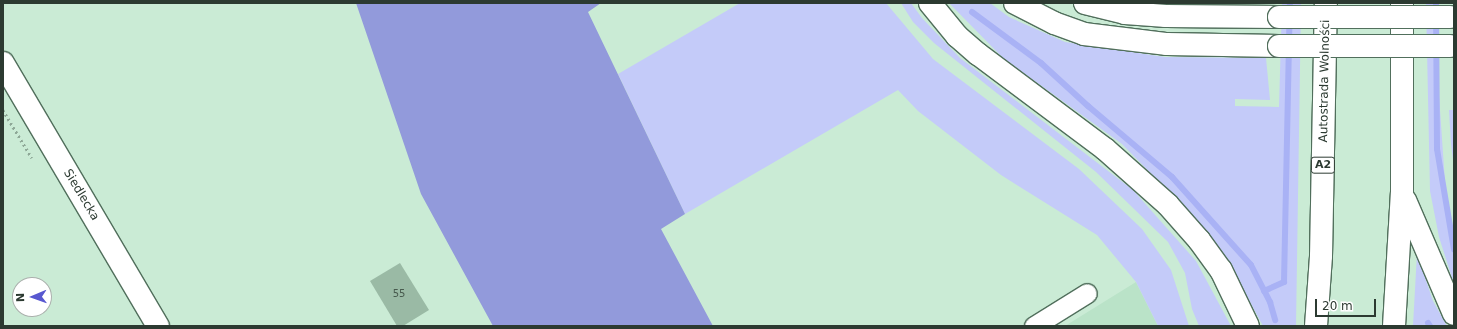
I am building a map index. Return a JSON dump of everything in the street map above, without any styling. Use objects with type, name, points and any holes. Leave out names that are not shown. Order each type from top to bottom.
[{"type":"main road","points":[[930,3],[957,36],[978,54],[1105,149],[1168,205],[1199,240],[1221,270],[1248,326]]},
{"type":"main road","points":[[1015,3],[1054,23],[1098,37],[1167,44],[1279,46],[1452,46]]},
{"type":"main road","points":[[1085,3],[1125,13],[1166,16],[1452,17]]},
{"type":"main road","name":"Autostrada Wolności","points":[[1316,326],[1321,256],[1326,3]]},
{"type":"main road","points":[[1394,326],[1402,193],[1402,3]]},
{"type":"main road","name":"Siedlecka","points":[[5,69],[158,326]]},
{"type":"main road","points":[[1402,193],[1454,314]]},
{"type":"street","points":[[1034,326],[1087,293]]},
{"type":"shaded area","points":[[356,3],[601,3],[588,12],[685,214],[661,229],[713,326],[493,326],[421,194]]},
{"type":"shaded area","points":[[740,3],[886,3],[933,59],[1079,169],[1142,229],[1171,270],[1189,326],[1158,326],[1136,282],[1097,235],[1001,175],[918,111],[898,90],[685,214],[618,74]]},
{"type":"shaded area","points":[[901,3],[911,3],[922,18],[960,58],[1133,190],[1196,261],[1231,326],[1199,326],[1192,309],[1185,273],[1168,242],[1096,172],[934,43],[913,22]]},
{"type":"shaded area","points":[[949,3],[990,3],[1009,17],[1065,42],[1165,57],[1266,58],[1270,100],[1235,99],[1235,106],[1279,107],[1282,3],[1301,3],[1296,326],[1263,326],[1227,260],[1171,194],[1122,144],[1003,58]]},
{"type":"shaded area","points":[[1162,3],[1268,3],[1175,5]]},
{"type":"shaded area","points":[[1426,3],[1436,3],[1437,67],[1446,196],[1454,233],[1454,284],[1439,237],[1430,191]]},
{"type":"shaded area","points":[[1449,110],[1454,110],[1454,168],[1451,144]]},
{"type":"shaded area","points":[[1417,253],[1433,301],[1447,326],[1413,326]]},
{"type":"shaded area","points":[[1136,282],[1158,326],[1065,326]]},
{"type":"building","points":[[400,263],[429,310],[403,326],[397,326],[370,281]]},
{"type":"waterway","points":[[1264,291],[1284,282],[1290,3]]},
{"type":"waterway","points":[[1436,3],[1437,149],[1454,250]]},
{"type":"waterway","points":[[972,12],[1041,63],[1088,106],[1172,177],[1251,265],[1270,302],[1275,320]]}]
